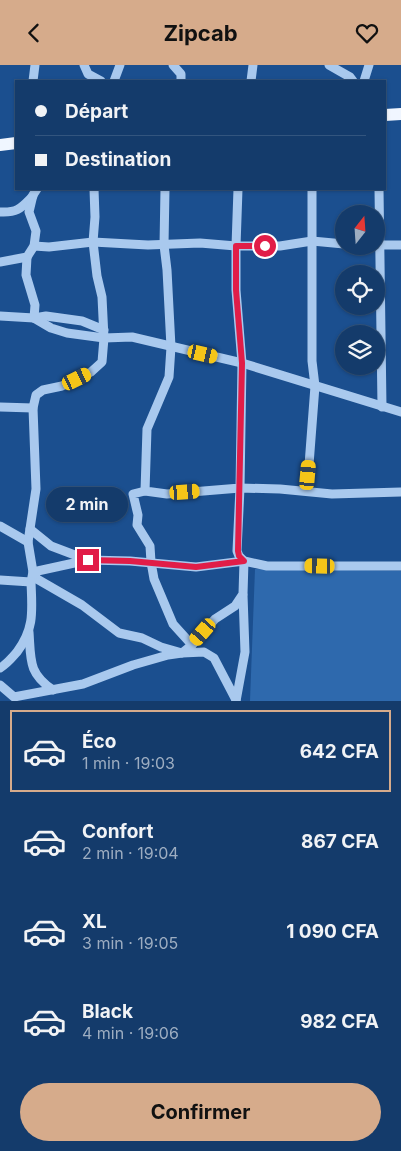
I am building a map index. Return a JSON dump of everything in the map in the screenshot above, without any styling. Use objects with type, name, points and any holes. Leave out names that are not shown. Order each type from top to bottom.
[{"type":"main road","points":[[386,115],[401,114]]},
{"type":"main road","points":[[0,145],[15,143]]},
{"type":"street","points":[[33,80],[35,65]]},
{"type":"street","points":[[84,65],[88,74],[99,80]]},
{"type":"street","points":[[114,80],[120,65]]},
{"type":"street","points":[[173,65],[181,74],[181,80]]},
{"type":"street","points":[[251,80],[253,65]]},
{"type":"street","points":[[329,65],[352,80]]},
{"type":"street","points":[[364,80],[369,65]]},
{"type":"street","points":[[94,190],[93,243],[102,297],[104,334],[102,362],[91,372],[62,386],[43,390],[36,395],[33,407],[36,489],[28,543],[33,572],[37,579],[82,605],[119,633],[142,638],[161,647],[182,653]]},
{"type":"street","points":[[144,491],[147,429],[169,377],[170,347],[167,270],[164,245],[165,190]]},
{"type":"street","points":[[236,701],[245,652],[244,561],[239,556],[238,551],[242,363],[236,290],[238,190]]},
{"type":"street","points":[[307,491],[316,386],[312,361],[312,190]]},
{"type":"street","points":[[379,190],[379,205]]},
{"type":"street","points":[[0,212],[10,212],[21,208],[35,192]]},
{"type":"street","points":[[34,318],[35,305],[26,275],[27,257],[34,246],[36,231],[29,213],[35,192]]},
{"type":"street","points":[[34,246],[49,247],[93,243],[164,245],[200,243],[236,246],[280,246],[312,241],[335,243]]},
{"type":"street","points":[[385,246],[401,245]]},
{"type":"street","points":[[378,255],[382,407]]},
{"type":"street","points":[[0,262],[27,257]]},
{"type":"street","points":[[0,316],[34,318],[46,316],[82,321],[104,334]]},
{"type":"street","points":[[34,318],[67,333],[132,337],[242,363],[401,412]]},
{"type":"street","points":[[0,407],[33,407]]},
{"type":"street","points":[[192,645],[173,624],[154,579],[150,546],[138,525],[138,515],[133,494],[144,491],[167,494],[240,488],[332,494],[401,493]]},
{"type":"street","points":[[0,526],[28,543]]},
{"type":"street","points":[[30,529],[51,546],[88,560]]},
{"type":"street","points":[[33,572],[88,560],[151,562],[196,567],[244,561],[267,566],[401,566]]},
{"type":"street","points":[[0,668],[14,656],[25,640],[32,622],[31,581],[33,572]]},
{"type":"street","points":[[0,580],[31,581]]},
{"type":"street","points":[[182,653],[192,645],[214,619],[235,605],[243,595]]},
{"type":"street","points":[[29,629],[32,666],[44,684],[53,690]]},
{"type":"street","points":[[4,701],[14,697],[33,697],[53,690],[83,684],[133,665],[168,655],[204,652],[214,658],[236,701]]},
{"type":"street","points":[[0,685],[14,697]]},
{"type":"shaded area","points":[[255,569],[401,571],[401,701],[250,701]]},
{"type":"route","points":[[88,560],[151,562],[196,567],[244,561],[239,556],[238,551],[242,363],[236,290],[236,246],[265,246]]}]
